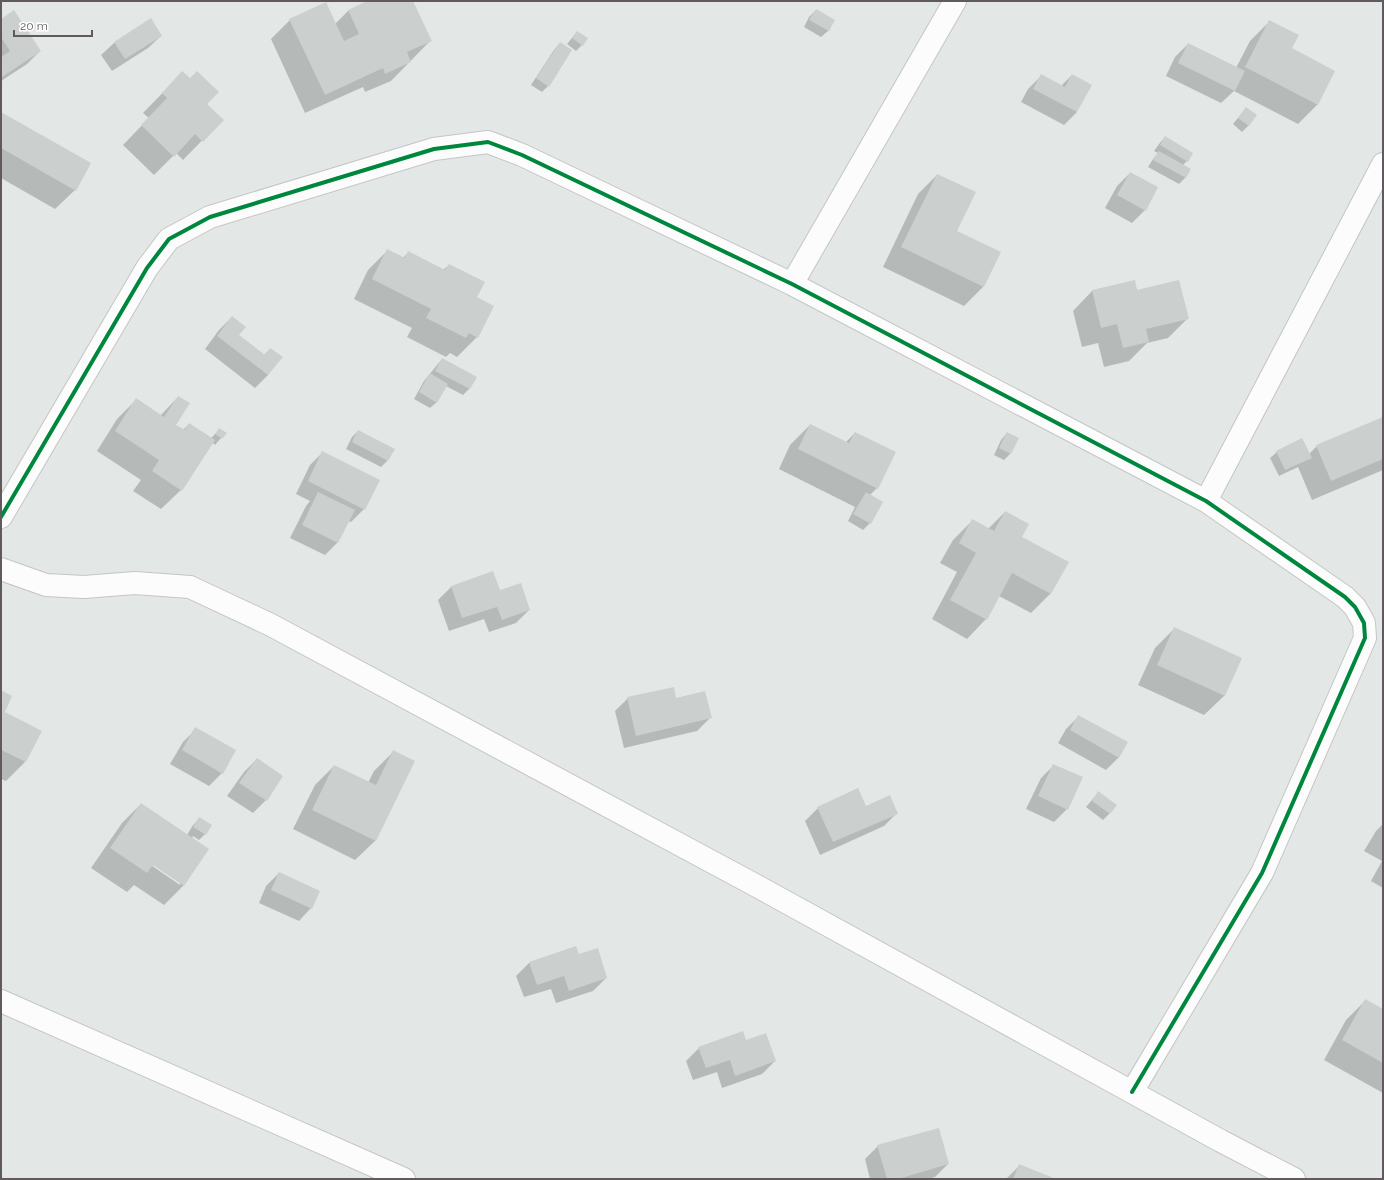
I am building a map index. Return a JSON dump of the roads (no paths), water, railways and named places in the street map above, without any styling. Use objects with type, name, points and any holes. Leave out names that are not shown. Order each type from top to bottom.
[{"type":"street","points":[[792,284],[955,1]]},
{"type":"street","points":[[1,517],[147,268],[169,239],[210,217],[434,149],[488,142],[537,162],[792,284],[1206,501],[1345,597],[1354,607],[1364,623],[1365,638],[1262,873],[1132,1092]]},
{"type":"street","points":[[1206,501],[1383,164]]},
{"type":"street","points":[[1,569],[46,585],[84,587],[135,583],[190,587],[292,636],[762,889],[1294,1179]]},
{"type":"street","points":[[1,1001],[404,1179]]}]
